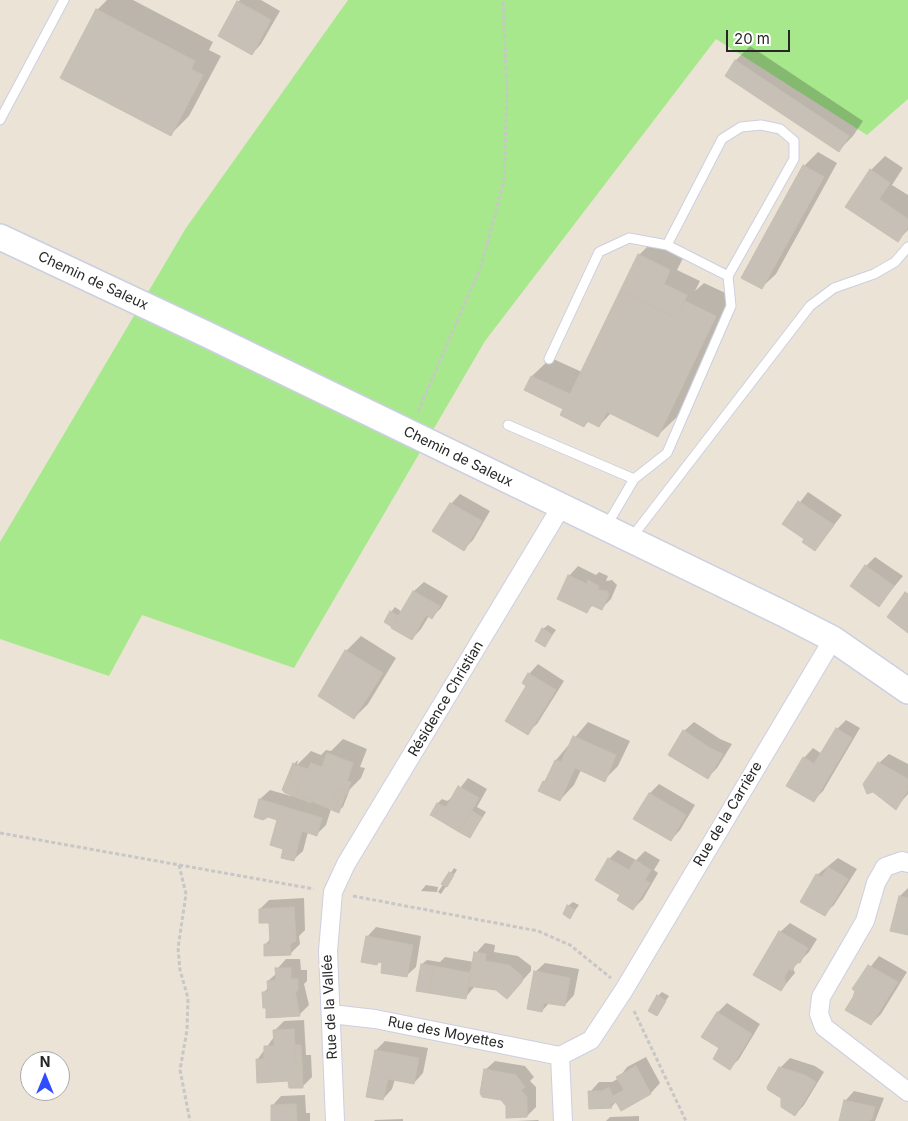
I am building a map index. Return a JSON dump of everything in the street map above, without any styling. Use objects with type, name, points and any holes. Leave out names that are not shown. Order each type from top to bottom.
[{"type":"street","name":"Chemin de Saleux","points":[[0,237],[206,334],[561,507],[690,567],[833,639],[908,690]]},
{"type":"street","name":"Résidence Christian","points":[[333,892],[346,864],[561,507]]},
{"type":"street","name":"Rue de la Carrière","points":[[624,990],[833,639]]},
{"type":"street","points":[[908,863],[902,861],[885,867],[876,883],[865,921],[821,997],[819,1014],[824,1027],[908,1092]]},
{"type":"street","name":"Rue de la Vallée","points":[[333,892],[328,950],[335,1121]]},
{"type":"street","points":[[563,1121],[560,1056],[591,1040],[624,990]]},
{"type":"street","name":"Rue des Moyettes","points":[[331,1014],[375,1019],[560,1056]]},
{"type":"lane","points":[[0,120],[64,0]]},
{"type":"lane","points":[[605,528],[634,479],[667,453],[731,306],[728,276],[794,159],[794,141],[780,129],[761,125],[741,127],[722,139],[667,245]]},
{"type":"lane","points":[[549,358],[599,252],[629,238],[667,245],[728,276]]},
{"type":"lane","points":[[630,539],[810,306],[834,288],[874,274],[895,262],[908,247]]},
{"type":"lane","points":[[508,424],[634,479]]},
{"type":"path","points":[[408,433],[481,266],[504,181],[507,94],[503,0]]},
{"type":"path","points":[[0,833],[333,892],[538,931],[570,945],[599,966],[624,990],[686,1121]]},
{"type":"path","points":[[179,865],[186,894],[178,948],[180,970],[188,998],[187,1030],[180,1070],[190,1121]]},
{"type":"green space","points":[[348,0],[908,0],[908,99],[867,135],[716,39],[485,341],[294,668],[142,615],[109,676],[0,639],[0,542],[186,228]]},
{"type":"building","points":[[237,1],[271,20],[252,55],[218,36]]},
{"type":"building","points":[[96,9],[195,61],[191,69],[203,75],[171,136],[60,78]]},
{"type":"building","points":[[735,60],[849,136],[839,152],[725,76]]},
{"type":"building","points":[[803,165],[824,177],[762,289],[741,278]]},
{"type":"building","points":[[870,169],[890,183],[879,199],[908,219],[908,227],[898,242],[845,207]]},
{"type":"building","points":[[638,254],[670,270],[664,284],[687,295],[676,318],[620,291]]},
{"type":"building","points":[[620,291],[676,318],[685,301],[716,316],[658,437],[607,412],[599,427],[587,421],[584,427],[560,415],[563,409],[524,390],[531,376],[570,394]]},
{"type":"building","points":[[798,501],[834,525],[815,551],[802,542],[804,539],[782,524]]},
{"type":"building","points":[[450,503],[482,521],[464,551],[432,531]]},
{"type":"building","points":[[865,565],[894,586],[879,607],[850,586]]},
{"type":"building","points":[[568,575],[587,584],[588,580],[599,586],[598,590],[607,591],[609,595],[602,610],[591,605],[587,613],[557,599]]},
{"type":"building","points":[[413,591],[440,606],[432,619],[426,615],[412,640],[391,628]]},
{"type":"building","points":[[905,592],[908,594],[908,633],[887,617]]},
{"type":"building","points":[[390,611],[398,616],[392,627],[384,622]]},
{"type":"building","points":[[542,628],[552,635],[545,647],[535,641]]},
{"type":"building","points":[[345,650],[383,673],[354,719],[318,696]]},
{"type":"building","points":[[528,673],[556,690],[528,735],[505,721],[526,686],[522,683]]},
{"type":"building","points":[[836,728],[852,738],[814,802],[786,786],[803,757],[814,764]]},
{"type":"building","points":[[683,730],[710,748],[723,754],[708,779],[668,755]]},
{"type":"building","points":[[573,736],[616,755],[605,782],[575,768],[560,801],[538,791],[543,781],[545,782],[555,760],[561,762]]},
{"type":"building","points":[[327,753],[353,763],[347,781],[351,782],[347,794],[336,789],[333,795],[339,797],[334,811],[296,794],[299,784],[288,780],[295,765],[308,769],[311,763],[322,767]]},
{"type":"building","points":[[878,762],[908,779],[908,790],[896,810],[873,792],[867,794],[863,784]]},
{"type":"building","points":[[293,763],[295,765],[288,780],[299,784],[296,794],[312,800],[311,803],[285,793],[282,790]]},
{"type":"building","points":[[458,786],[479,798],[459,832],[434,817],[441,805],[446,807]]},
{"type":"building","points":[[336,789],[346,793],[339,813],[334,811],[339,797],[333,795]]},
{"type":"building","points":[[649,793],[686,815],[671,841],[633,819]]},
{"type":"building","points":[[259,799],[322,818],[317,836],[302,831],[294,861],[281,858],[283,849],[270,845],[277,820],[268,817],[263,820],[254,817]]},
{"type":"building","points":[[437,803],[441,805],[434,817],[430,815]]},
{"type":"building","points":[[472,811],[482,817],[470,838],[459,832]]},
{"type":"building","points":[[608,858],[629,870],[635,860],[651,870],[645,880],[650,883],[633,910],[617,900],[620,895],[595,880]]},
{"type":"building","points":[[828,867],[848,879],[825,916],[800,902],[816,874],[822,877]]},
{"type":"building","points":[[449,872],[454,875],[447,887],[441,884]]},
{"type":"building","points":[[899,896],[908,898],[908,935],[890,931]]},
{"type":"building","points":[[567,905],[575,910],[570,919],[563,914]]},
{"type":"building","points":[[294,907],[296,941],[290,944],[291,955],[264,956],[264,944],[270,944],[269,923],[259,923],[259,909]]},
{"type":"building","points":[[779,931],[808,948],[800,963],[797,962],[792,971],[789,969],[784,978],[786,983],[781,991],[753,975]]},
{"type":"building","points":[[366,936],[413,945],[407,977],[381,973],[382,963],[378,962],[377,965],[361,962]]},
{"type":"building","points":[[474,952],[486,954],[485,961],[509,965],[522,976],[522,982],[507,999],[496,990],[468,986]]},
{"type":"building","points":[[421,964],[434,966],[429,993],[416,991]]},
{"type":"building","points":[[868,965],[898,982],[871,1025],[845,1010],[855,991],[852,989]]},
{"type":"building","points":[[434,966],[471,973],[466,999],[429,993]]},
{"type":"building","points":[[275,968],[291,968],[291,979],[298,979],[298,991],[295,991],[300,1016],[266,1018],[266,1008],[263,1008],[262,992],[268,992],[267,981],[276,980]]},
{"type":"building","points":[[534,971],[570,978],[565,1006],[544,1003],[542,1012],[527,1009]]},
{"type":"building","points":[[657,995],[666,1001],[657,1016],[648,1011]]},
{"type":"building","points":[[717,1012],[752,1034],[730,1070],[713,1059],[719,1048],[701,1037]]},
{"type":"building","points":[[294,1029],[296,1064],[302,1064],[303,1088],[289,1088],[288,1081],[257,1083],[256,1059],[264,1059],[264,1046],[274,1046],[273,1030]]},
{"type":"building","points":[[295,1045],[301,1045],[302,1064],[296,1064]]},
{"type":"building","points":[[375,1050],[419,1058],[414,1084],[388,1079],[383,1100],[366,1097]]},
{"type":"building","points":[[636,1066],[651,1094],[621,1111],[616,1102],[610,1105],[612,1108],[589,1109],[588,1091],[602,1091],[609,1087],[613,1096],[624,1090],[616,1077]]},
{"type":"building","points":[[779,1067],[805,1075],[816,1082],[795,1116],[781,1107],[781,1098],[768,1090],[767,1087]]},
{"type":"building","points":[[484,1069],[516,1075],[525,1087],[521,1090],[527,1097],[527,1117],[506,1118],[506,1106],[501,1100],[482,1097],[480,1093]]},
{"type":"building","points":[[844,1100],[875,1107],[872,1119],[868,1121],[839,1121]]},
{"type":"building","points":[[296,1104],[297,1121],[271,1121],[271,1105]]}]
